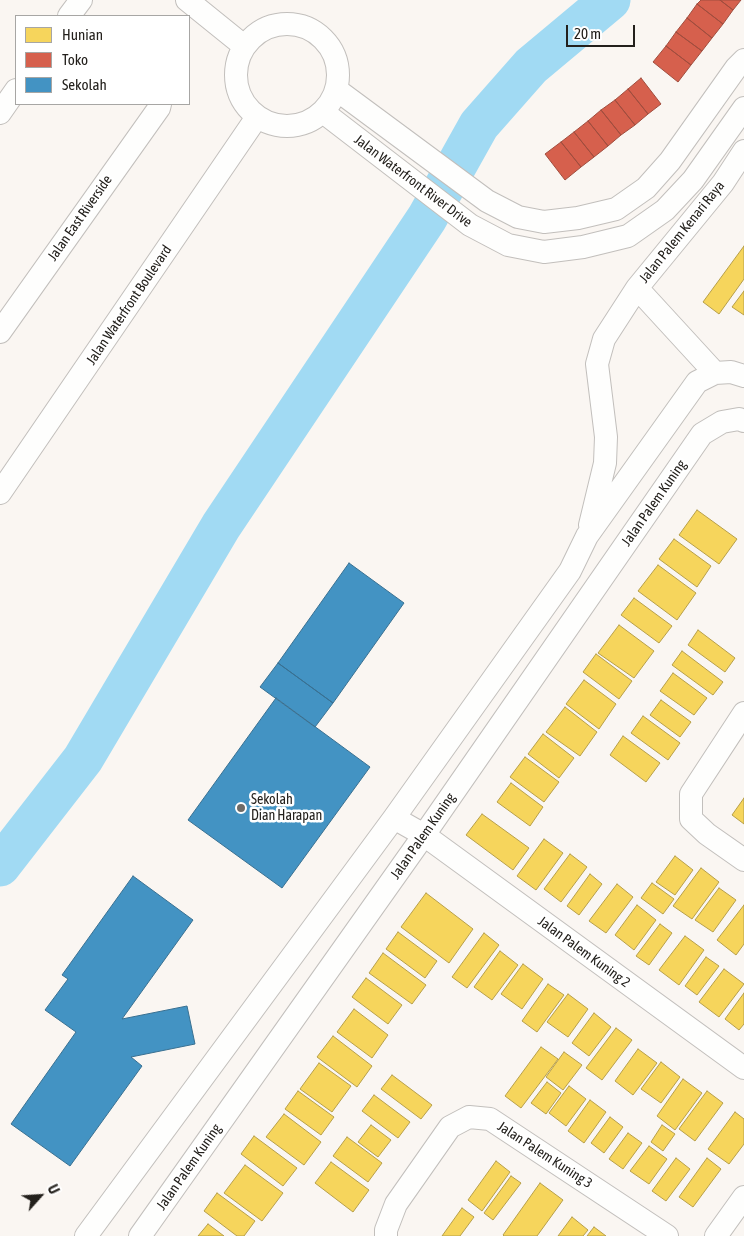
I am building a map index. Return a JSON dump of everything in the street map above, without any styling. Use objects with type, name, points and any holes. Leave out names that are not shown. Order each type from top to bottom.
[{"type":"street","points":[[71,15],[81,0]]},
{"type":"street","points":[[187,0],[244,46]]},
{"type":"street","points":[[281,23],[302,25],[322,36],[334,52],[339,71],[337,90],[323,112],[309,122],[291,127],[273,125],[257,117],[244,102],[236,84],[236,64],[244,46],[260,30],[281,23]]},
{"type":"street","name":"Jalan Waterfront River Drive","points":[[337,90],[487,201],[518,217],[544,222],[578,218],[616,209],[646,188],[670,161],[736,68],[744,60]]},
{"type":"street","points":[[0,113],[15,91]]},
{"type":"street","name":"Jalan East Riverside","points":[[0,332],[160,105]]},
{"type":"street","name":"Jalan Waterfront River Drive","points":[[323,112],[470,225],[508,245],[544,252],[583,247],[628,236],[665,210],[693,180],[744,108]]},
{"type":"street","name":"Jalan Waterfront Boulevard","points":[[0,493],[257,117]]},
{"type":"street","name":"Jalan Palem Kenari Raya","points":[[637,288],[723,183],[744,151]]},
{"type":"street","points":[[587,536],[605,463],[606,436],[597,364],[604,339],[637,288],[730,374]]},
{"type":"street","points":[[86,1236],[394,818],[570,571],[587,536],[697,382],[730,374]]},
{"type":"street","name":"Jalan Palem Kuning","points":[[140,1236],[424,835],[702,434],[722,422],[739,419],[744,421]]},
{"type":"street","points":[[744,713],[691,794],[691,819],[707,834],[744,860]]},
{"type":"street","name":"Jalan Palem Kuning 2","points":[[394,818],[424,835],[744,1068]]},
{"type":"street","name":"Jalan Palem Kuning 3","points":[[386,1236],[386,1230],[396,1204],[450,1127],[469,1117],[490,1119],[667,1236]]},
{"type":"street","points":[[716,1236],[744,1197]]},
{"type":"building: Hunian","points":[[744,246],[744,279],[719,314],[703,302]]},
{"type":"building: Hunian","points":[[744,291],[744,315],[732,307]]},
{"type":"building: Hunian","points":[[697,510],[737,539],[719,564],[679,535]]},
{"type":"building: Hunian","points":[[674,539],[711,566],[697,587],[659,559]]},
{"type":"building: Hunian","points":[[658,565],[696,593],[677,620],[638,591]]},
{"type":"building: Hunian","points":[[634,598],[672,626],[659,643],[621,615]]},
{"type":"building: Hunian","points":[[619,625],[654,651],[634,678],[598,653]]},
{"type":"building: Hunian","points":[[698,630],[735,658],[725,672],[688,645]]},
{"type":"building: Hunian","points":[[682,651],[723,682],[713,695],[672,665]]},
{"type":"building: Hunian","points":[[596,654],[632,681],[619,699],[583,672]]},
{"type":"building: Hunian","points":[[673,673],[707,698],[694,715],[660,691]]},
{"type":"building: Hunian","points":[[584,680],[616,704],[599,729],[566,704]]},
{"type":"building: Hunian","points":[[661,700],[691,722],[680,737],[650,715]]},
{"type":"building: Hunian","points":[[565,707],[597,732],[580,756],[546,732]]},
{"type":"building: Hunian","points":[[643,716],[680,743],[668,760],[631,733]]},
{"type":"building: Hunian","points":[[543,734],[574,758],[559,778],[528,754]]},
{"type":"building: Hunian","points":[[623,736],[660,763],[646,782],[610,755]]},
{"type":"building: Hunian","points":[[525,757],[559,782],[544,802],[510,777]]},
{"type":"building: Hunian","points":[[511,783],[543,807],[530,826],[497,802]]},
{"type":"building: Hunian","points":[[744,798],[744,824],[732,815]]},
{"type":"building: Hunian","points":[[482,814],[529,848],[513,870],[466,835]]},
{"type":"building: Hunian","points":[[544,839],[563,853],[536,890],[517,876]]},
{"type":"building: Hunian","points":[[570,854],[587,867],[561,902],[544,889]]},
{"type":"building: Hunian","points":[[675,856],[693,870],[675,895],[656,882]]},
{"type":"building: Hunian","points":[[701,868],[719,882],[692,919],[673,906]]},
{"type":"building: Hunian","points":[[590,874],[602,884],[579,915],[567,906]]},
{"type":"building: Hunian","points":[[652,883],[674,899],[663,914],[641,898]]},
{"type":"building: Hunian","points":[[617,884],[633,897],[606,933],[589,921]]},
{"type":"building: Hunian","points":[[719,888],[736,900],[713,932],[695,920]]},
{"type":"building: Hunian","points":[[426,893],[473,929],[449,963],[401,927]]},
{"type":"building: Hunian","points":[[637,905],[656,920],[634,950],[615,935]]},
{"type":"building: Hunian","points":[[744,905],[744,944],[736,955],[717,940]]},
{"type":"building: Hunian","points":[[660,924],[672,933],[649,965],[636,956]]},
{"type":"building: Hunian","points":[[398,932],[437,961],[425,978],[386,949]]},
{"type":"building: Hunian","points":[[484,933],[499,945],[467,988],[452,977]]},
{"type":"building: Hunian","points":[[685,936],[704,950],[679,985],[659,970]]},
{"type":"building: Hunian","points":[[500,951],[518,965],[492,1000],[474,987]]},
{"type":"building: Hunian","points":[[383,953],[426,985],[412,1004],[369,973]]},
{"type":"building: Hunian","points":[[706,957],[719,966],[697,995],[685,986]]},
{"type":"building: Hunian","points":[[523,964],[543,979],[522,1009],[501,994]]},
{"type":"building: Hunian","points":[[724,969],[744,984],[719,1017],[699,1002]]},
{"type":"building: Hunian","points":[[366,978],[402,1005],[388,1024],[352,997]]},
{"type":"building: Hunian","points":[[548,984],[564,995],[537,1032],[522,1021]]},
{"type":"building: Hunian","points":[[744,993],[744,1024],[739,1030],[725,1019]]},
{"type":"building: Hunian","points":[[568,994],[588,1009],[568,1037],[547,1022]]},
{"type":"building: Hunian","points":[[354,1009],[388,1035],[372,1058],[337,1032]]},
{"type":"building: Hunian","points":[[594,1013],[611,1027],[589,1056],[572,1043]]},
{"type":"building: Hunian","points":[[616,1028],[632,1040],[602,1080],[586,1068]]},
{"type":"building: Hunian","points":[[333,1036],[372,1066],[357,1087],[317,1057]]},
{"type":"building: Hunian","points":[[541,1047],[558,1059],[521,1108],[505,1096]]},
{"type":"building: Hunian","points":[[638,1049],[657,1063],[633,1095],[615,1081]]},
{"type":"building: Hunian","points":[[564,1052],[582,1065],[563,1090],[546,1077]]},
{"type":"building: Hunian","points":[[661,1062],[680,1077],[661,1103],[641,1089]]},
{"type":"building: Hunian","points":[[319,1063],[351,1086],[332,1112],[300,1089]]},
{"type":"building: Hunian","points":[[392,1075],[432,1105],[421,1119],[381,1089]]},
{"type":"building: Hunian","points":[[683,1079],[702,1093],[675,1130],[657,1116]]},
{"type":"building: Hunian","points":[[547,1082],[561,1093],[546,1114],[531,1103]]},
{"type":"building: Hunian","points":[[569,1086],[586,1099],[566,1126],[549,1113]]},
{"type":"building: Hunian","points":[[298,1091],[334,1117],[321,1135],[285,1109]]},
{"type":"building: Hunian","points":[[707,1091],[723,1103],[695,1141],[679,1129]]},
{"type":"building: Hunian","points":[[374,1095],[410,1122],[398,1138],[362,1111]]},
{"type":"building: Hunian","points":[[590,1100],[606,1112],[584,1143],[568,1131]]},
{"type":"building: Hunian","points":[[735,1112],[744,1119],[744,1144],[729,1164],[708,1149]]},
{"type":"building: Hunian","points":[[284,1114],[321,1142],[304,1165],[266,1137]]},
{"type":"building: Hunian","points":[[610,1117],[623,1127],[604,1153],[591,1143]]},
{"type":"building: Hunian","points":[[371,1125],[391,1140],[378,1157],[358,1142]]},
{"type":"building: Hunian","points":[[662,1125],[675,1134],[663,1151],[651,1142]]},
{"type":"building: Hunian","points":[[628,1133],[642,1143],[623,1169],[609,1159]]},
{"type":"building: Hunian","points":[[254,1136],[297,1168],[283,1186],[241,1154]]},
{"type":"building: Hunian","points":[[347,1137],[382,1163],[368,1182],[333,1156]]},
{"type":"building: Hunian","points":[[649,1146],[667,1159],[649,1184],[630,1171]]},
{"type":"building: Hunian","points":[[676,1158],[690,1169],[666,1201],[652,1191]]},
{"type":"building: Hunian","points":[[707,1158],[721,1169],[693,1207],[679,1197]]},
{"type":"building: Hunian","points":[[496,1161],[510,1172],[482,1211],[468,1200]]},
{"type":"building: Hunian","points":[[331,1162],[369,1190],[353,1212],[315,1183]]},
{"type":"building: Hunian","points":[[245,1165],[283,1193],[262,1221],[224,1193]]},
{"type":"building: Hunian","points":[[511,1176],[521,1183],[493,1220],[484,1213]]},
{"type":"building: Hunian","points":[[540,1183],[563,1200],[537,1236],[504,1236],[503,1235]]},
{"type":"building: Hunian","points":[[217,1193],[255,1221],[244,1236],[237,1236],[204,1211]]},
{"type":"building: Hunian","points":[[462,1208],[474,1217],[460,1236],[442,1236]]},
{"type":"building: Hunian","points":[[572,1217],[588,1230],[583,1236],[558,1236]]},
{"type":"building: Hunian","points":[[208,1224],[224,1236],[198,1236]]},
{"type":"building: Hunian","points":[[594,1227],[606,1236],[587,1236]]},
{"type":"building: Toko","points":[[701,0],[720,0],[733,10],[723,24],[697,4]]},
{"type":"building: Toko","points":[[720,0],[741,0],[733,10]]},
{"type":"building: Toko","points":[[697,4],[723,24],[712,38],[687,18]]},
{"type":"building: Toko","points":[[687,18],[712,38],[702,51],[676,32]]},
{"type":"building: Toko","points":[[676,32],[702,51],[691,65],[666,46]]},
{"type":"building: Toko","points":[[666,46],[691,65],[678,82],[653,62]]},
{"type":"building: Toko","points":[[641,78],[661,104],[648,114],[628,89]]},
{"type":"building: Toko","points":[[628,89],[648,114],[635,125],[615,100]]},
{"type":"building: Toko","points":[[615,100],[635,125],[621,135],[601,110]]},
{"type":"building: Toko","points":[[601,110],[621,135],[608,146],[588,121]]},
{"type":"building: Toko","points":[[588,121],[608,146],[594,157],[574,132]]},
{"type":"building: Toko","points":[[574,132],[594,157],[581,167],[561,142]]},
{"type":"building: Toko","points":[[561,142],[581,167],[565,180],[545,154]]},
{"type":"building: Sekolah","points":[[349,563],[404,603],[333,703],[278,663]]},
{"type":"building: Sekolah","points":[[278,663],[333,703],[315,727],[260,687]]},
{"type":"building: Sekolah","points":[[276,698],[370,767],[282,888],[188,820]]},
{"type":"building: Sekolah","points":[[133,876],[193,920],[122,1019],[187,1006],[195,1044],[131,1057],[142,1066],[70,1166],[11,1124],[76,1032],[45,1010],[68,979],[62,975]]},
{"type":"waterway","points":[[0,866],[83,759],[221,526],[427,218],[479,125],[531,66],[610,0]]},
{"type":"place","name":"Sekolah Dian Harapan","points":[[241,808]]}]
